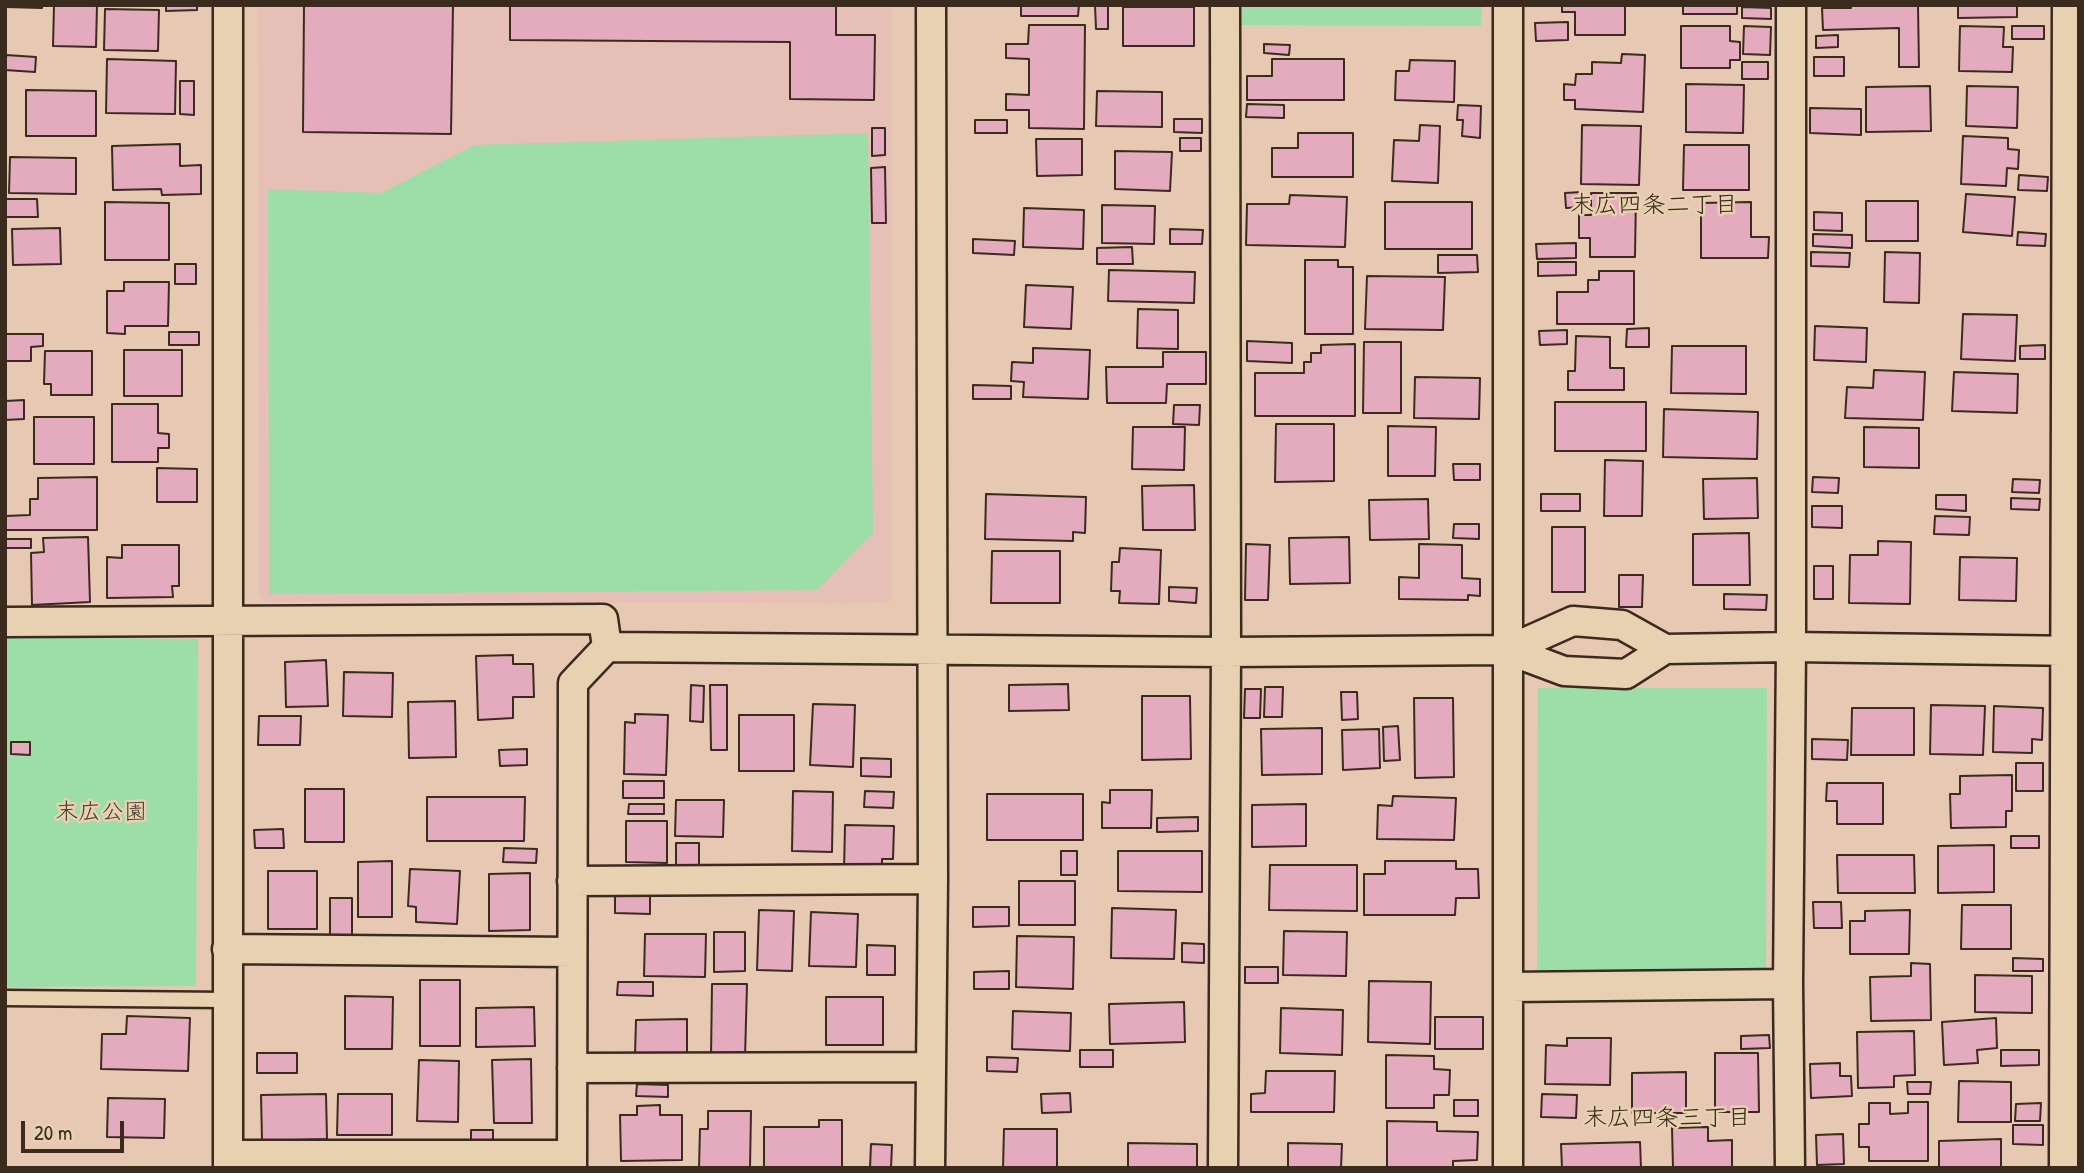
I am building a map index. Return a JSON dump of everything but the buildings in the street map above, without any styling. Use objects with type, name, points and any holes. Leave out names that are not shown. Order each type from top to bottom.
[{"type":"street","points":[[228,5],[228,1162],[572,1161],[573,683],[607,647],[1226,652],[1508,650],[1564,671],[1626,674],[1665,649]]},
{"type":"street","points":[[930,1168],[933,878],[932,5]]},
{"type":"street","points":[[1223,1168],[1226,652],[1225,5]]},
{"type":"street","points":[[1508,5],[1508,1168]]},
{"type":"street","points":[[1790,1168],[1788,984],[1791,5]]},
{"type":"street","points":[[2064,1168],[2072,651],[2067,5]]},
{"type":"street","points":[[5,622],[603,619],[607,647]]},
{"type":"street","points":[[1508,650],[1573,621],[1622,625],[1665,649],[1791,647],[2072,651]]},
{"type":"street","points":[[572,881],[933,878]]},
{"type":"street","points":[[227,949],[572,952]]},
{"type":"street","points":[[1510,987],[1788,984]]},
{"type":"street","points":[[572,1068],[930,1067]]},
{"type":"lane","points":[[5,998],[228,1000]]},
{"type":"shaded area","points":[[258,5],[892,5],[892,598],[887,603],[267,602],[259,596]]},
{"type":"green space","points":[[1242,5],[1482,5],[1481,26],[1241,25]]},
{"type":"green space","points":[[868,133],[873,533],[817,590],[269,594],[268,189],[381,193],[474,145]]},
{"type":"green space","name":"末広公園","points":[[5,637],[198,639],[196,986],[5,987]]},
{"type":"green space","points":[[1538,688],[1767,688],[1766,976],[1537,975]]},
{"type":"district","name":"末広四条二丁目","points":[[1654,206]]},
{"type":"district","name":"末広四条三丁目","points":[[1667,1119]]}]
